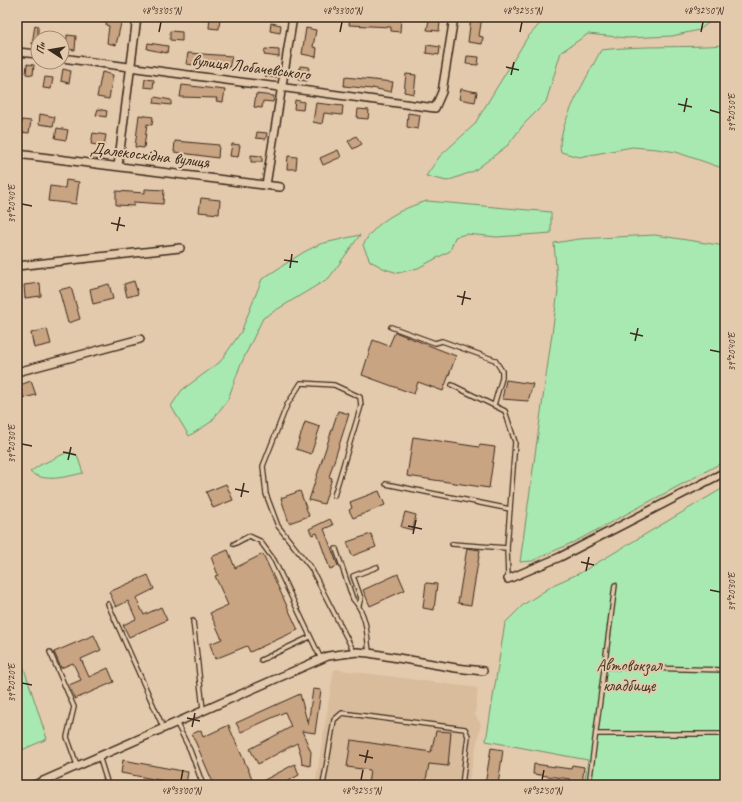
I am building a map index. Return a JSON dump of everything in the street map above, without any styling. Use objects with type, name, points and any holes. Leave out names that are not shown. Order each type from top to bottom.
[{"type":"street","points":[[118,166],[137,17]]},
{"type":"street","points":[[266,185],[293,17]]},
{"type":"street","name":"вулиця Лобачевського","points":[[70,59],[282,86],[435,108],[442,92],[454,17]]},
{"type":"street","points":[[17,52],[30,53]]},
{"type":"street","name":"Далекосхідна вулиця","points":[[17,154],[280,187]]},
{"type":"street","points":[[17,266],[180,248]]},
{"type":"street","points":[[17,372],[140,339]]},
{"type":"street","points":[[508,579],[560,557],[725,472]]},
{"type":"street","points":[[34,785],[50,782],[77,765],[175,721],[328,656],[368,653],[483,671]]},
{"type":"lane","points":[[391,327],[434,343],[442,341],[495,360],[502,371],[502,378],[494,405]]},
{"type":"lane","points":[[334,496],[361,406],[360,397],[334,385],[301,383],[287,404],[263,466],[266,494],[278,526],[311,568],[354,653]]},
{"type":"lane","points":[[452,385],[504,411],[515,442],[506,548],[508,579]]},
{"type":"lane","points":[[386,484],[510,509]]},
{"type":"lane","points":[[234,544],[249,536],[260,540],[274,560],[321,659]]},
{"type":"lane","points":[[452,544],[506,548]]},
{"type":"lane","points":[[336,549],[353,599],[359,605],[367,627],[368,653]]},
{"type":"lane","points":[[359,605],[361,598],[353,576],[377,568]]},
{"type":"lane","points":[[589,785],[615,585]]},
{"type":"lane","points":[[108,604],[163,727]]},
{"type":"lane","points":[[193,621],[203,709]]},
{"type":"lane","points":[[260,660],[310,637]]},
{"type":"lane","points":[[50,652],[74,707],[67,737],[77,765]]},
{"type":"lane","points":[[604,667],[725,670]]},
{"type":"lane","points":[[323,785],[334,720],[342,713],[465,729],[468,736],[462,785]]},
{"type":"lane","points":[[175,721],[190,750],[203,785]]},
{"type":"lane","points":[[596,734],[725,734]]},
{"type":"lane","points":[[99,756],[108,785]]},
{"type":"shaded area","points":[[334,669],[478,688],[475,715],[481,724],[468,785],[315,785]]},
{"type":"green space","points":[[546,17],[716,17],[699,30],[672,36],[627,38],[588,34],[561,52],[546,102],[524,124],[508,145],[474,171],[447,181],[426,176],[440,156],[474,125],[527,38]]},
{"type":"green space","points":[[725,45],[725,169],[676,152],[657,149],[632,147],[579,157],[561,152],[560,142],[568,116],[574,101],[601,50]]},
{"type":"green space","points":[[427,201],[551,212],[551,233],[497,237],[466,234],[455,237],[450,251],[418,268],[398,273],[385,269],[370,261],[363,245],[368,236],[390,217],[405,209]]},
{"type":"green space","points":[[360,235],[329,278],[263,318],[240,366],[228,399],[211,422],[189,436],[171,406],[182,390],[220,362],[241,332],[262,279],[304,252],[320,244]]},
{"type":"green space","points":[[655,235],[725,246],[725,461],[578,540],[532,561],[520,562],[558,291],[554,243],[579,239]]},
{"type":"green space","points":[[68,452],[77,455],[83,473],[49,478],[30,472],[40,465]]},
{"type":"green space","name":"Автовокзал кладбище","points":[[725,487],[725,785],[584,785],[588,760],[486,741],[505,623],[523,605],[555,584],[580,573]]},
{"type":"green space","points":[[17,647],[47,739],[17,752]]},
{"type":"building","points":[[210,17],[220,17],[219,29],[209,28]]},
{"type":"building","points":[[350,17],[401,17],[400,32],[391,31],[391,27],[349,25]]},
{"type":"building","points":[[471,17],[482,17],[479,36],[483,37],[482,44],[468,42]]},
{"type":"building","points":[[107,18],[122,19],[116,45],[107,43],[109,26],[106,25]]},
{"type":"building","points":[[429,20],[440,22],[439,31],[427,30]]},
{"type":"building","points":[[271,23],[281,25],[280,33],[270,31]]},
{"type":"building","points":[[35,25],[38,26],[38,30],[34,30]]},
{"type":"building","points":[[306,28],[316,30],[313,47],[317,48],[316,57],[302,54]]},
{"type":"building","points":[[170,31],[182,32],[182,41],[170,40]]},
{"type":"building","points":[[70,35],[76,36],[75,50],[70,49]]},
{"type":"building","points":[[148,43],[168,46],[167,53],[147,49]]},
{"type":"building","points":[[427,45],[440,47],[439,55],[426,53]]},
{"type":"building","points":[[265,49],[279,50],[279,57],[264,55]]},
{"type":"building","points":[[188,53],[232,56],[229,68],[213,65],[212,67],[186,64]]},
{"type":"building","points":[[467,56],[479,57],[478,65],[466,64]]},
{"type":"building","points":[[27,64],[30,64],[30,70],[34,70],[33,75],[26,74]]},
{"type":"building","points":[[300,66],[309,67],[307,81],[298,80]]},
{"type":"building","points":[[266,69],[277,71],[276,78],[265,76]]},
{"type":"building","points":[[63,70],[71,71],[69,83],[61,81]]},
{"type":"building","points":[[102,72],[113,75],[109,99],[97,97]]},
{"type":"building","points":[[406,74],[416,75],[414,94],[404,92]]},
{"type":"building","points":[[45,77],[53,78],[51,89],[43,88]]},
{"type":"building","points":[[345,77],[393,82],[391,92],[372,88],[344,86]]},
{"type":"building","points":[[145,79],[154,80],[153,88],[144,87]]},
{"type":"building","points":[[182,85],[225,90],[223,102],[216,101],[217,98],[180,97]]},
{"type":"building","points":[[461,89],[477,92],[475,102],[459,99]]},
{"type":"building","points":[[256,94],[274,96],[273,102],[263,101],[262,108],[254,107]]},
{"type":"building","points":[[155,97],[171,100],[171,105],[154,103]]},
{"type":"building","points":[[295,100],[304,102],[303,110],[294,109]]},
{"type":"building","points":[[316,103],[343,106],[342,115],[324,113],[322,124],[313,122]]},
{"type":"building","points":[[98,109],[107,111],[106,117],[96,115]]},
{"type":"building","points":[[358,109],[369,110],[368,119],[357,118]]},
{"type":"building","points":[[408,113],[420,115],[418,129],[407,127]]},
{"type":"building","points":[[40,114],[55,117],[53,126],[39,124]]},
{"type":"building","points":[[139,115],[153,117],[152,125],[147,124],[144,148],[135,147]]},
{"type":"building","points":[[22,120],[31,121],[29,133],[20,132],[21,129],[17,129],[17,123],[22,123]]},
{"type":"building","points":[[57,128],[68,130],[66,140],[55,138]]},
{"type":"building","points":[[257,132],[267,133],[266,139],[256,138]]},
{"type":"building","points":[[93,133],[106,135],[104,146],[91,144]]},
{"type":"building","points":[[356,136],[362,144],[353,149],[348,141]]},
{"type":"building","points":[[175,141],[219,145],[218,158],[174,152]]},
{"type":"building","points":[[232,144],[240,145],[238,157],[230,156]]},
{"type":"building","points":[[338,150],[341,157],[323,165],[320,158]]},
{"type":"building","points":[[251,155],[262,156],[262,162],[251,162]]},
{"type":"building","points":[[288,156],[297,157],[296,169],[287,169]]},
{"type":"building","points":[[66,180],[79,182],[76,204],[48,201],[50,186],[65,188]]},
{"type":"building","points":[[145,189],[164,190],[163,204],[134,202],[134,206],[116,205],[116,191],[145,193]]},
{"type":"building","points":[[201,198],[220,200],[219,214],[199,212]]},
{"type":"building","points":[[134,281],[138,294],[127,297],[124,284]]},
{"type":"building","points":[[40,283],[41,296],[25,298],[24,285]]},
{"type":"building","points":[[109,284],[113,299],[93,304],[90,289]]},
{"type":"building","points":[[71,287],[80,319],[68,323],[59,290]]},
{"type":"building","points":[[47,329],[51,344],[34,348],[31,333]]},
{"type":"building","points":[[395,332],[456,356],[443,391],[418,382],[414,394],[362,375],[373,340],[389,346]]},
{"type":"building","points":[[506,380],[533,384],[528,401],[502,399]]},
{"type":"building","points":[[31,381],[36,395],[24,398],[20,385]]},
{"type":"building","points":[[338,411],[349,414],[329,477],[332,478],[324,504],[309,500]]},
{"type":"building","points":[[305,422],[320,427],[311,454],[296,449]]},
{"type":"building","points":[[413,437],[479,447],[480,445],[495,447],[489,488],[407,476]]},
{"type":"building","points":[[226,484],[233,500],[213,508],[206,492]]},
{"type":"building","points":[[300,491],[309,516],[289,523],[281,498]]},
{"type":"building","points":[[379,491],[385,505],[353,518],[349,510],[352,508],[350,502]]},
{"type":"building","points":[[405,512],[416,515],[413,530],[401,527]]},
{"type":"building","points":[[330,519],[333,525],[324,529],[338,566],[330,569],[317,533],[312,535],[309,529]]},
{"type":"building","points":[[371,534],[376,547],[352,556],[347,542]]},
{"type":"building","points":[[467,548],[480,550],[471,605],[458,603]]},
{"type":"building","points":[[228,550],[235,568],[263,554],[298,630],[250,652],[247,646],[215,659],[210,644],[222,639],[210,613],[228,605],[215,576],[218,575],[211,557]]},
{"type":"building","points":[[398,574],[405,590],[370,606],[363,590]]},
{"type":"building","points":[[148,575],[154,589],[136,598],[144,615],[161,607],[167,620],[129,637],[123,625],[136,619],[128,601],[116,607],[109,592]]},
{"type":"building","points":[[426,583],[437,584],[434,610],[423,608]]},
{"type":"building","points":[[94,635],[101,650],[81,659],[89,677],[108,668],[114,682],[75,699],[69,685],[81,680],[73,663],[61,668],[54,652]]},
{"type":"building","points":[[313,689],[321,690],[315,733],[302,731],[311,752],[310,766],[302,764],[297,743],[258,764],[250,749],[291,727],[285,712],[241,732],[236,723],[300,694],[308,725]]},
{"type":"building","points":[[229,725],[255,785],[214,785],[192,734],[201,730],[203,737]]},
{"type":"building","points":[[436,731],[451,732],[448,766],[429,764],[425,785],[368,785],[370,770],[347,767],[351,740],[431,752]]},
{"type":"building","points":[[491,748],[503,750],[498,785],[485,785]]},
{"type":"building","points":[[123,760],[188,772],[186,785],[121,773]]},
{"type":"building","points":[[295,764],[299,775],[281,785],[255,785]]},
{"type":"building","points":[[534,764],[571,769],[572,765],[584,767],[582,785],[569,785],[570,779],[533,774]]}]
